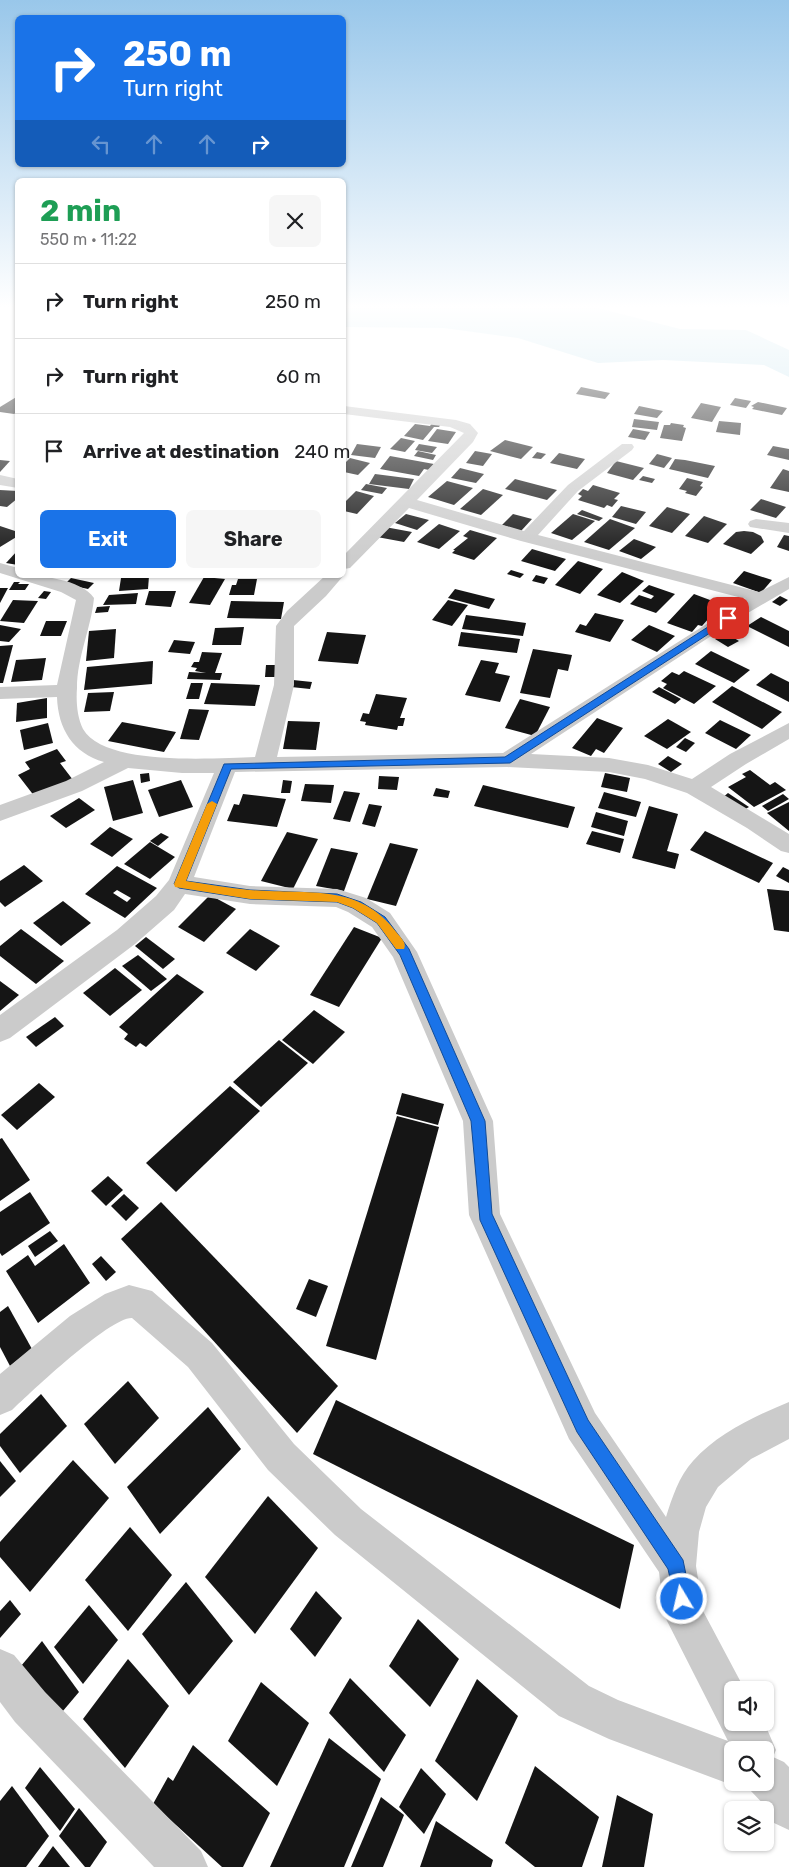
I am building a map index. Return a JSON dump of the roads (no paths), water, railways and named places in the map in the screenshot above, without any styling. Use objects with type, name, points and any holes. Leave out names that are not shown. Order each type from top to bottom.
[{"type":"street","points":[[346,410],[450,423],[468,429],[471,434],[407,502],[360,538],[346,561]]},
{"type":"street","points":[[527,537],[573,488],[627,447]]},
{"type":"street","points":[[0,480],[15,483]]},
{"type":"street","points":[[407,502],[527,537],[761,598]]},
{"type":"street","points":[[756,524],[789,528]]},
{"type":"street","points":[[0,568],[15,572]]},
{"type":"street","points":[[33,578],[80,593],[85,598],[65,691],[69,720],[77,737],[92,751],[124,761],[182,766],[264,766],[507,760],[609,765],[648,772],[695,788],[755,822],[789,845]]},
{"type":"street","points":[[264,766],[284,685],[285,626],[292,615],[320,592],[332,578]]},
{"type":"street","points":[[507,760],[789,582]]},
{"type":"street","points":[[0,693],[65,691]]},
{"type":"street","points":[[695,788],[738,759],[789,730]]},
{"type":"street","points":[[0,813],[74,786],[124,761]]},
{"type":"street","points":[[0,1030],[126,937],[165,903],[179,884],[228,766]]},
{"type":"street","points":[[179,884],[250,894],[337,898],[357,905],[381,920],[404,952],[478,1121],[485,1215],[582,1426],[677,1566]]},
{"type":"street","points":[[0,1398],[39,1362],[108,1310],[129,1301],[140,1303],[200,1355],[280,1457],[348,1522],[566,1694],[609,1718],[724,1760]]},
{"type":"street","points":[[724,1692],[684,1615],[677,1566],[680,1532],[690,1499],[705,1474],[738,1446],[789,1420]]},
{"type":"street","points":[[0,1669],[30,1707],[185,1867]]}]
